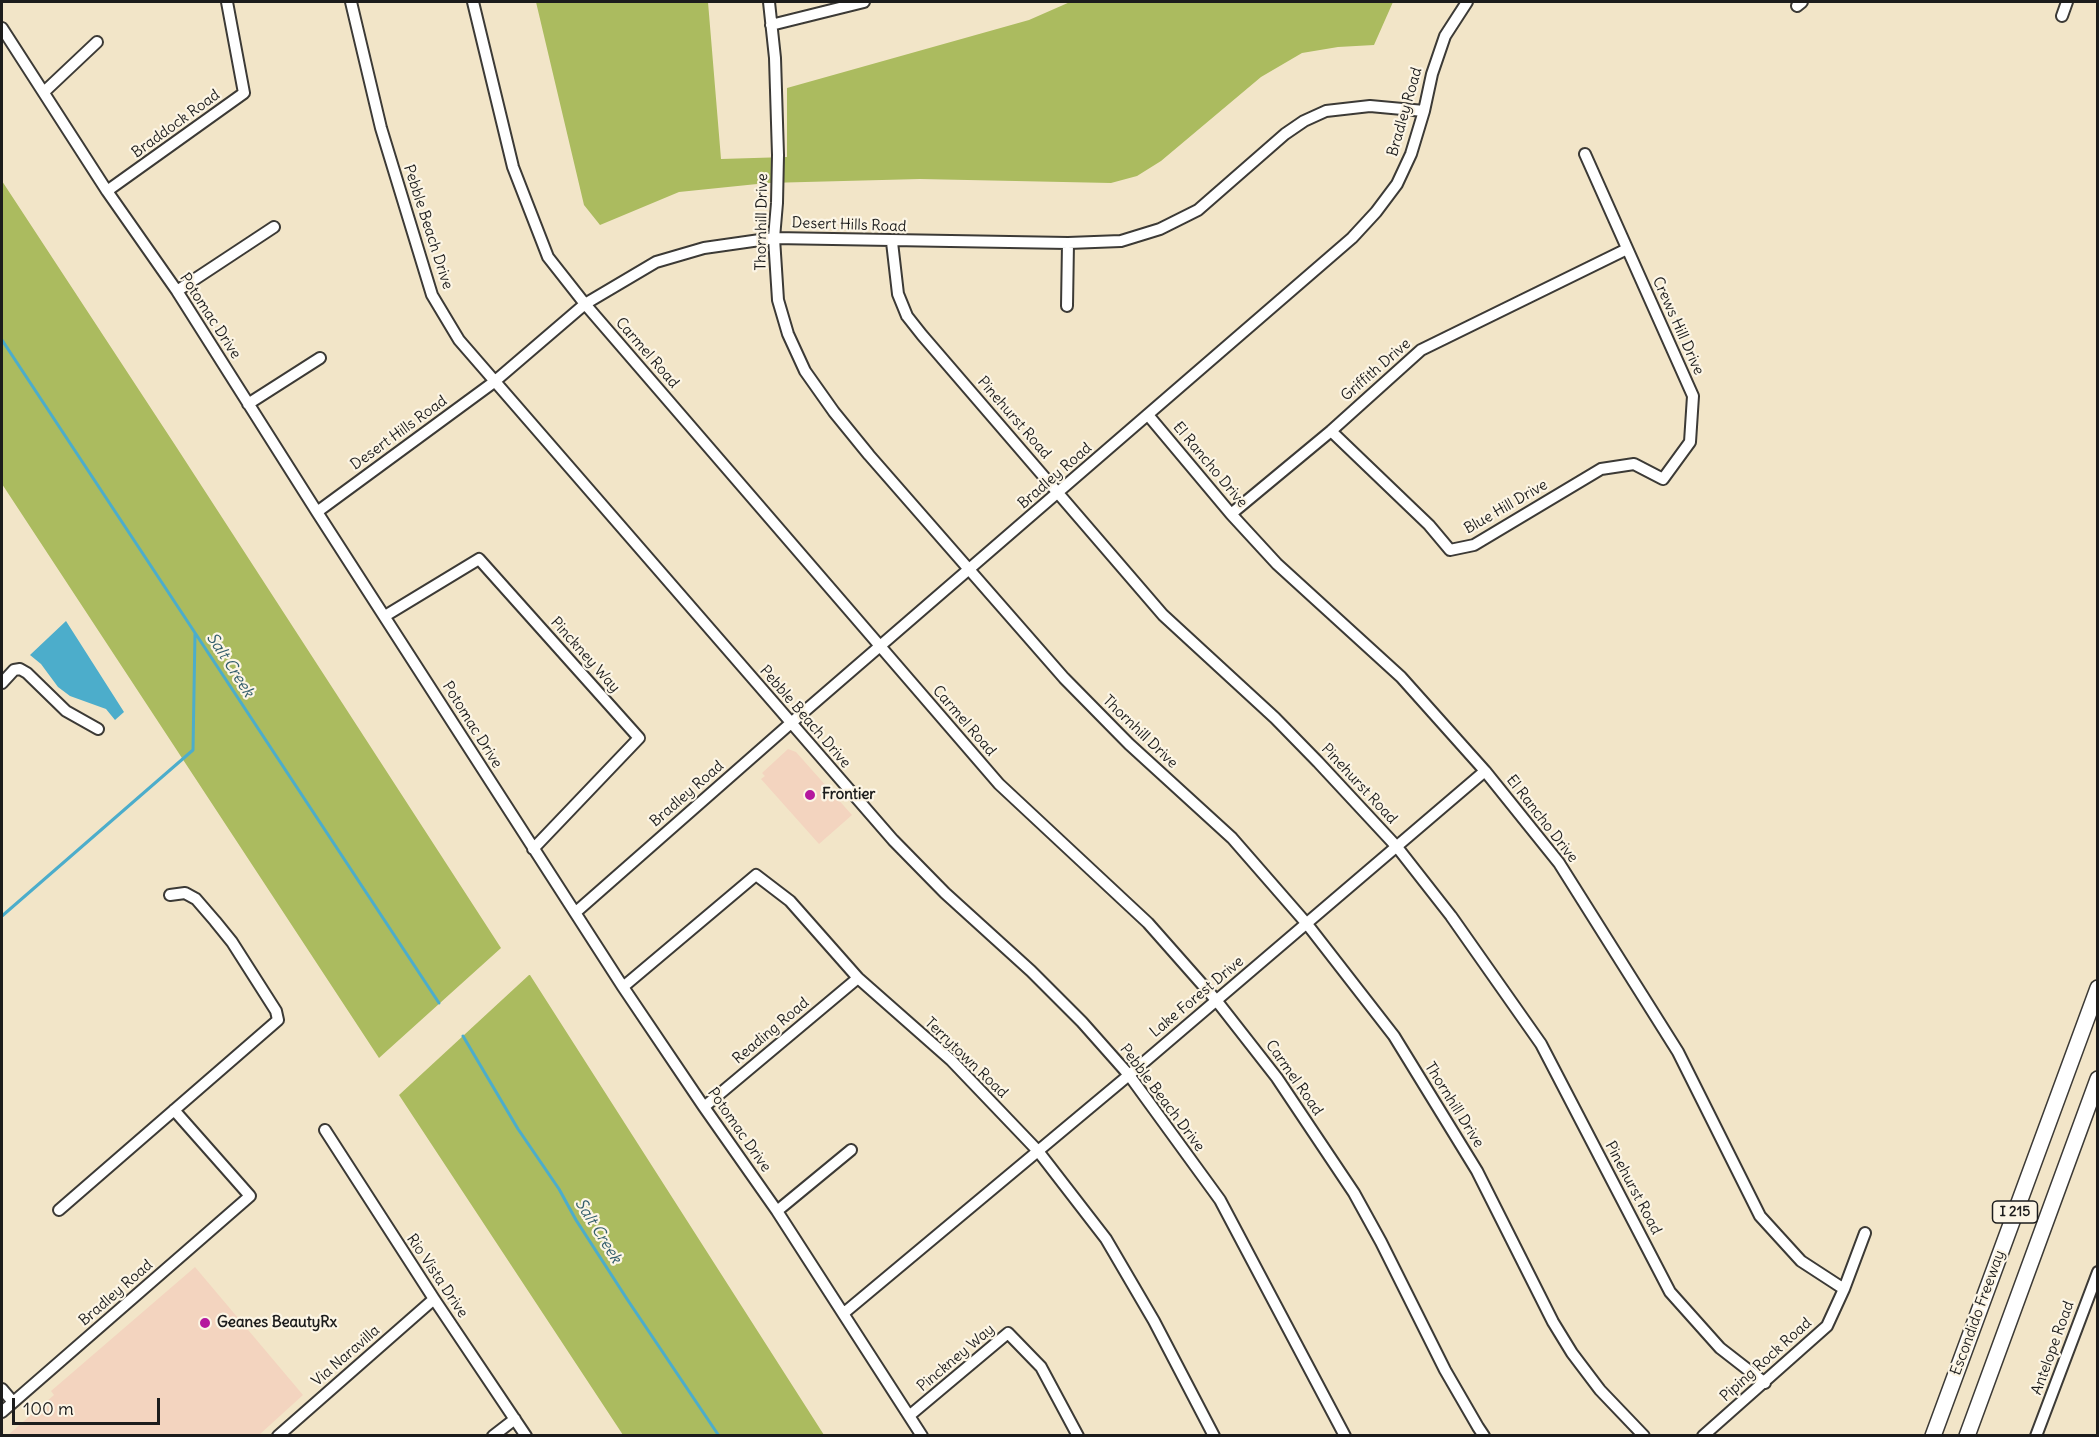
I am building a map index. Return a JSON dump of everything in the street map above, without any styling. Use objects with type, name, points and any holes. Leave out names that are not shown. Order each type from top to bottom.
[{"type":"highway","name":"Escondido Freeway","points":[[1933,1436],[2097,988]]},
{"type":"highway","name":"I 215","points":[[1967,1436],[2097,1079]]},
{"type":"street","name":"Braddock Road","points":[[107,191],[244,93],[227,2]]},
{"type":"street","name":"Pebble Beach Drive","points":[[351,2],[381,128],[432,295],[459,340],[892,840],[945,893],[1031,971],[1082,1022],[1129,1075],[1220,1200],[1345,1436]]},
{"type":"street","name":"Carmel Road","points":[[473,2],[513,167],[548,257],[585,304],[999,784],[1148,923],[1216,1000],[1277,1078],[1354,1193],[1445,1370],[1484,1436]]},
{"type":"street","name":"Thornhill Drive","points":[[769,2],[778,155],[774,238],[778,300],[788,334],[805,371],[869,455],[1064,678],[1129,744],[1232,838],[1307,924],[1400,1045],[1477,1171],[1553,1322],[1572,1353],[1600,1390],[1644,1436]]},
{"type":"street","points":[[771,25],[864,2]]},
{"type":"street","name":"Bradley Road","points":[[576,912],[790,723],[1352,238],[1397,184],[1412,153],[1432,74],[1445,36],[1467,2]]},
{"type":"street","points":[[2062,16],[2067,2]]},
{"type":"street","name":"Potomac Drive","points":[[2,28],[107,191],[177,291],[623,987],[777,1211],[922,1436]]},
{"type":"street","points":[[44,92],[97,42]]},
{"type":"street","name":"Desert Hills Road","points":[[317,512],[494,382],[585,304],[656,262],[704,248],[774,238],[855,238],[891,242],[1121,241],[1160,229],[1198,210],[1285,134],[1326,111],[1370,106],[1424,111]]},
{"type":"street","name":"Crews Hill Drive","points":[[1585,154],[1693,396],[1690,442],[1663,479]]},
{"type":"street","points":[[177,291],[274,227]]},
{"type":"street","name":"Pinehurst Road","points":[[891,242],[898,294],[907,316],[1163,615],[1275,718],[1397,847],[1451,916],[1541,1044],[1670,1292],[1720,1348],[1765,1383]]},
{"type":"street","points":[[1067,306],[1068,243]]},
{"type":"street","name":"Griffith Drive","points":[[1231,514],[1331,431],[1421,350],[1627,249]]},
{"type":"street","points":[[248,404],[320,358]]},
{"type":"street","name":"El Rancho Drive","points":[[1148,415],[1231,514],[1277,564],[1401,677],[1485,771],[1559,862],[1678,1052],[1760,1216],[1802,1261],[1844,1289]]},
{"type":"street","name":"Blue Hill Drive","points":[[1331,431],[1429,525],[1450,550],[1474,545],[1601,469],[1634,464],[1663,479]]},
{"type":"street","name":"Pinckney Way","points":[[385,616],[479,559],[639,738],[533,849]]},
{"type":"street","points":[[2,683],[14,670],[20,669],[66,711],[98,729]]},
{"type":"street","name":"Lake Forest Drive","points":[[844,1313],[1129,1075],[1485,771]]},
{"type":"street","name":"Terrytown Road","points":[[623,987],[756,875],[790,901],[858,978],[951,1060],[1038,1151],[1106,1239],[1154,1321],[1214,1436]]},
{"type":"street","points":[[59,1210],[278,1020],[276,1011],[232,942],[196,899],[185,893],[170,895]]},
{"type":"street","name":"Reading Road","points":[[704,1107],[858,978]]},
{"type":"street","name":"Bradley Road","points":[[2,1412],[250,1196],[174,1110]]},
{"type":"street","name":"Rio Vista Drive","points":[[326,1131],[434,1299],[526,1436]]},
{"type":"street","points":[[777,1211],[851,1150]]},
{"type":"street","name":"Piping Rock Road","points":[[1703,1436],[1827,1326],[1865,1233]]},
{"type":"street","name":"Antelope Road","points":[[2036,1436],[2097,1272]]},
{"type":"street","name":"Via Naravilla","points":[[278,1436],[434,1299]]},
{"type":"street","name":"Pinckney Way","points":[[909,1416],[1008,1333],[1041,1367],[1078,1436]]},
{"type":"street","points":[[2,1389],[13,1402]]},
{"type":"street","points":[[493,1436],[516,1419]]},
{"type":"shaded area","points":[[788,749],[796,752],[852,815],[819,844],[761,779],[765,776],[762,773]]},
{"type":"shaded area","points":[[195,1267],[303,1395],[259,1435],[8,1435],[54,1395],[51,1391]]},
{"type":"green space","points":[[536,2],[708,2],[721,159],[787,157],[787,88],[1029,20],[1070,2],[1393,2],[1374,45],[1338,47],[1302,53],[1261,77],[1161,161],[1137,176],[1111,183],[920,179],[767,183],[679,192],[600,225],[584,205]]},
{"type":"green space","points":[[2,181],[501,948],[379,1058],[2,484]]},
{"type":"green space","points":[[529,975],[824,1435],[623,1435],[399,1095]]},
{"type":"water","points":[[66,621],[124,712],[115,720],[106,709],[70,696],[58,687],[41,664],[30,655]]},
{"type":"waterway","name":"Salt Creek","points":[[2,340],[439,1003]]},
{"type":"waterway","points":[[2,916],[193,750],[195,633]]},
{"type":"waterway","name":"Salt Creek","points":[[463,1036],[518,1129],[559,1189],[576,1220],[719,1436]]},
{"type":"place","name":"Frontier","points":[[810,795]]},
{"type":"place","name":"Geanes BeautyRx","points":[[205,1323]]}]
